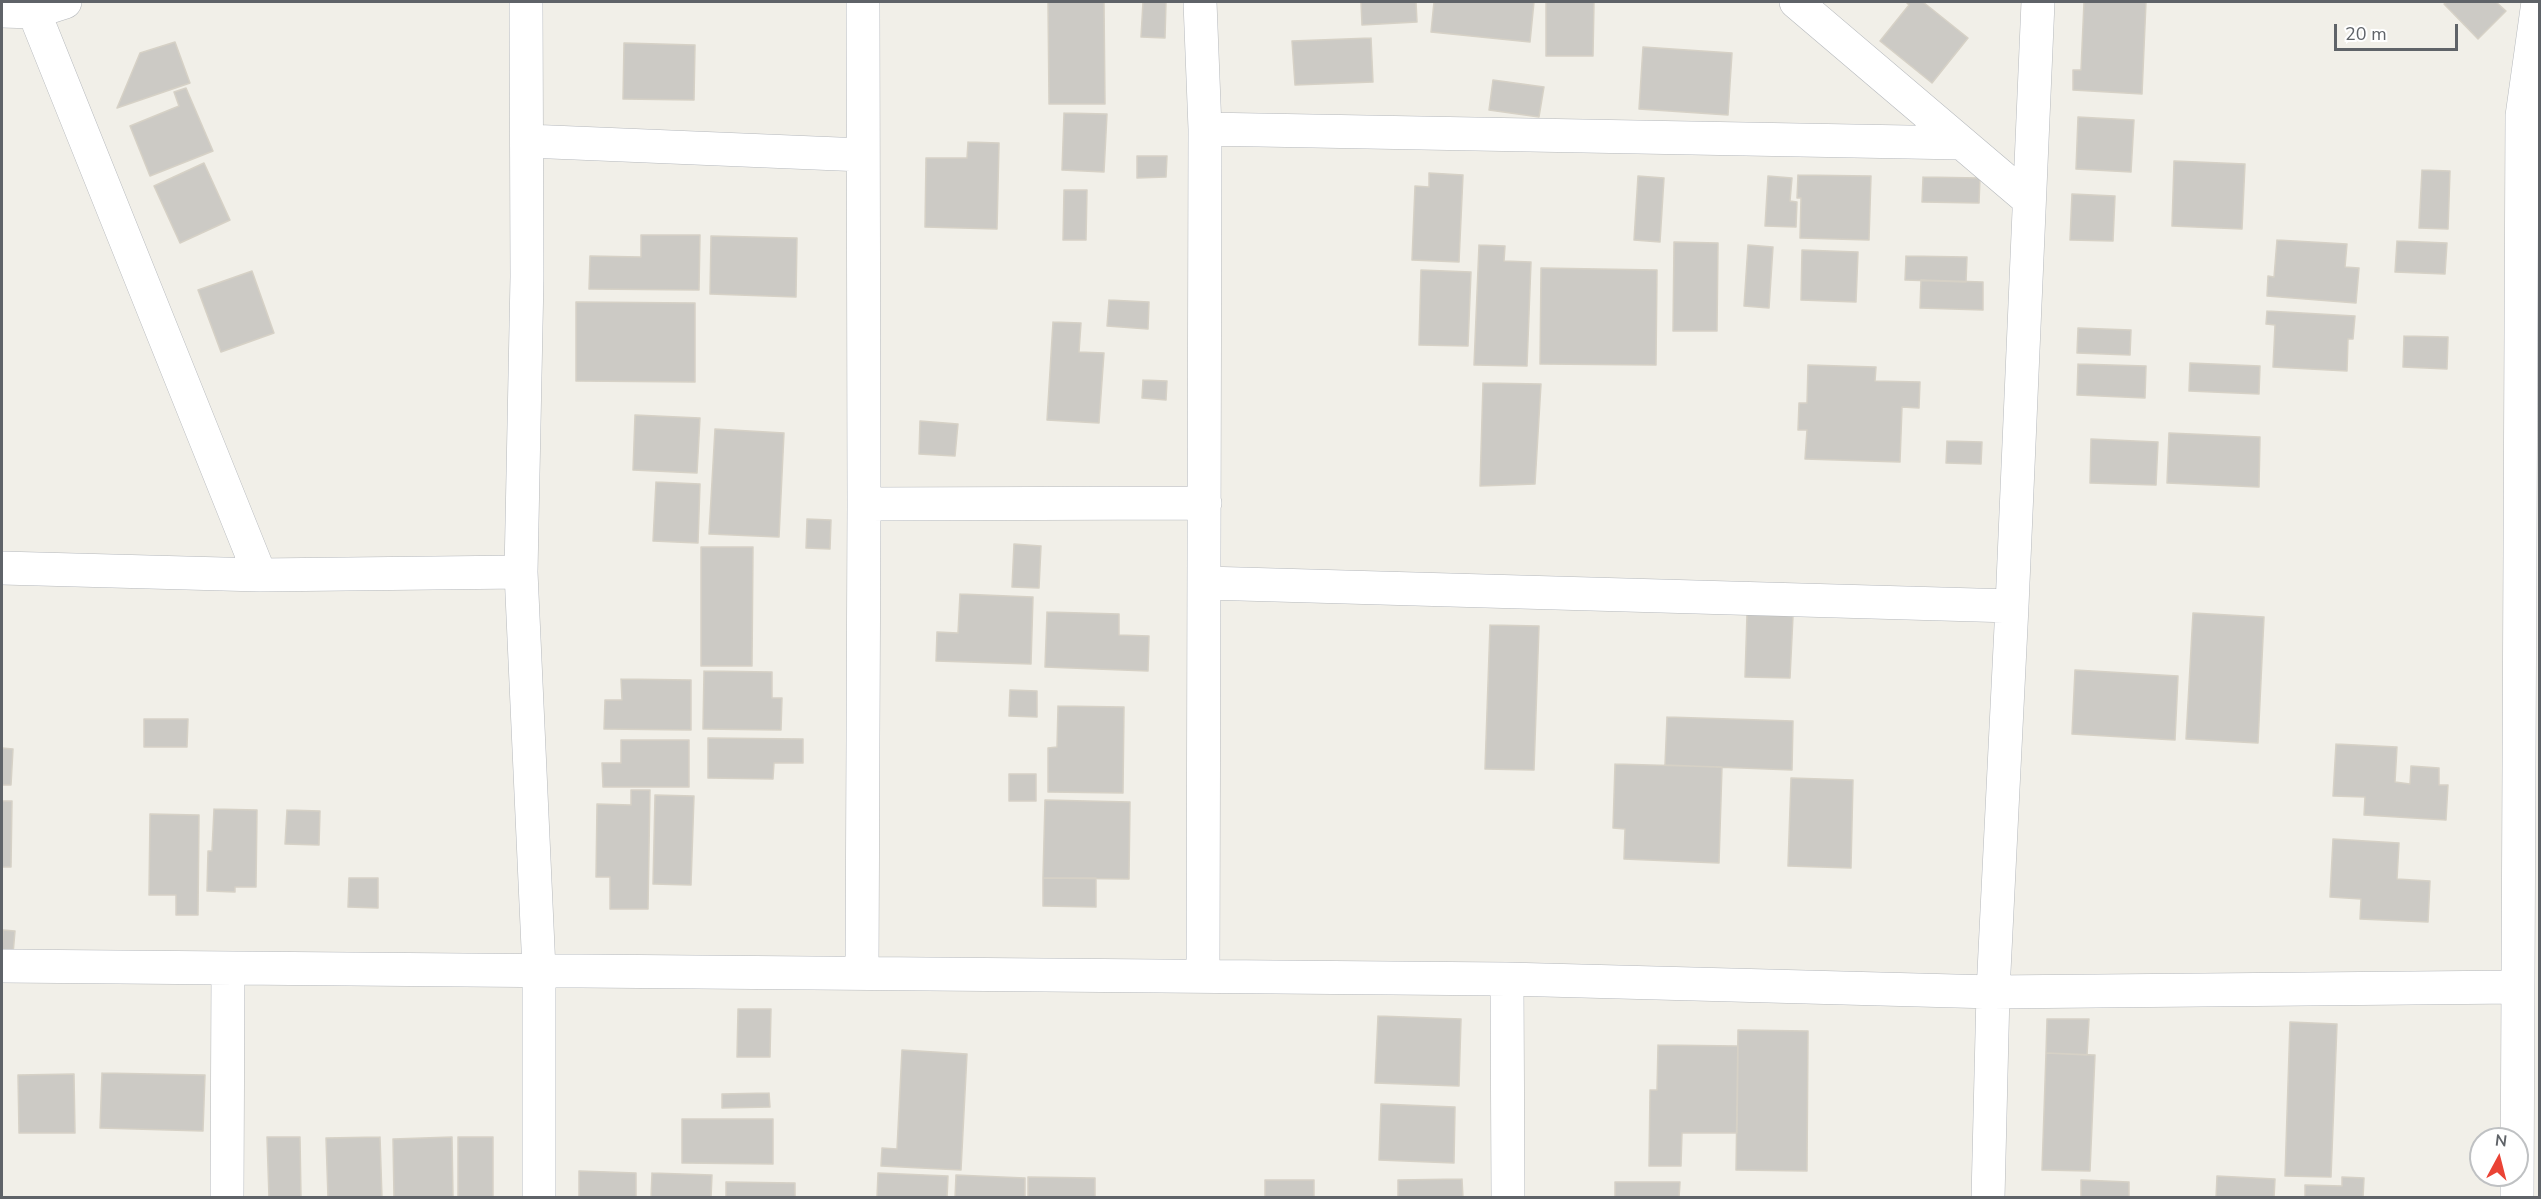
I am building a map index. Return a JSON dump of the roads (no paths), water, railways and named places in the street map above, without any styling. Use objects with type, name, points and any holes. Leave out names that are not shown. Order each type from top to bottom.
[{"type":"street","points":[[2,11],[65,2]]},
{"type":"street","points":[[526,2],[527,277],[521,572],[539,970],[539,1197]]},
{"type":"street","points":[[862,973],[863,2]]},
{"type":"street","points":[[1200,2],[1205,129],[1203,975]]},
{"type":"street","points":[[1796,2],[2029,200]]},
{"type":"street","points":[[1988,1197],[1993,992],[2038,2]]},
{"type":"street","points":[[2520,1195],[2518,987],[2530,691],[2522,116],[2538,2]]},
{"type":"street","points":[[32,7],[260,575]]},
{"type":"street","points":[[1205,129],[1962,143]]},
{"type":"street","points":[[527,141],[863,155]]},
{"type":"street","points":[[864,504],[1205,503]]},
{"type":"street","points":[[2,568],[260,575],[521,572]]},
{"type":"street","points":[[1205,583],[2012,606]]},
{"type":"street","points":[[2,966],[1203,975],[1507,979],[1993,992],[2518,987]]},
{"type":"street","points":[[227,1197],[228,968]]},
{"type":"street","points":[[1507,979],[1508,1197]]}]
